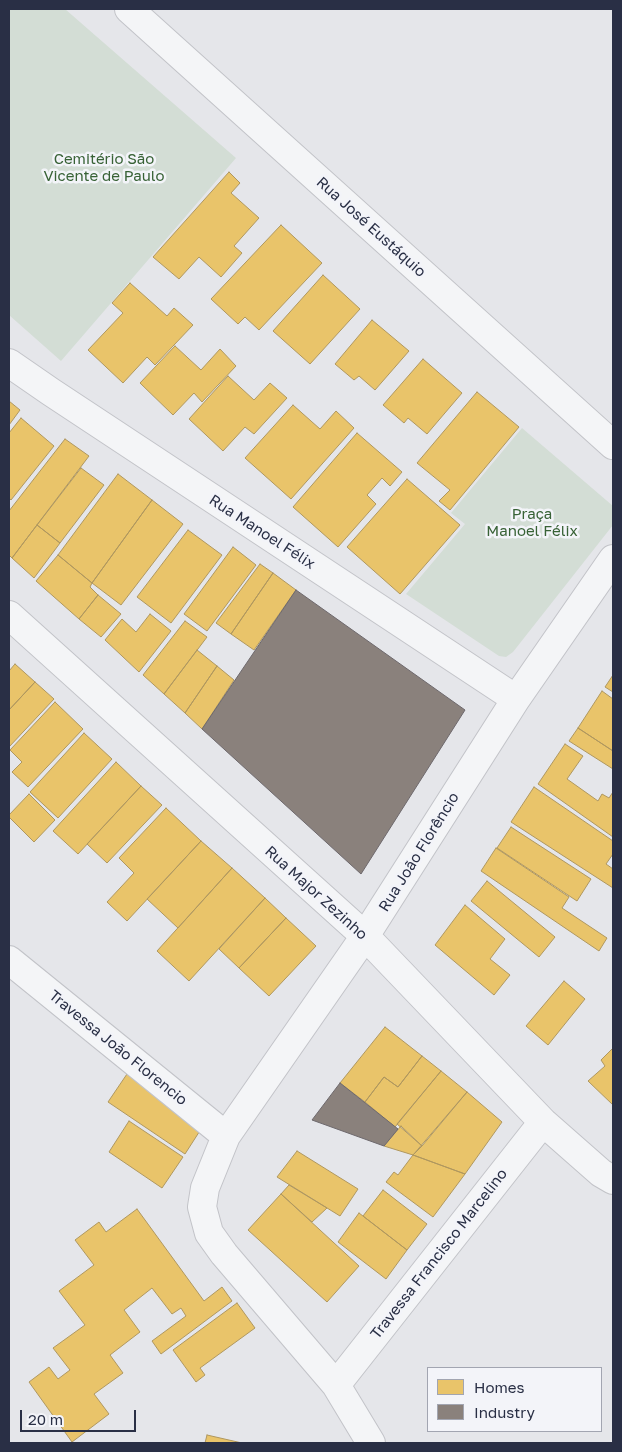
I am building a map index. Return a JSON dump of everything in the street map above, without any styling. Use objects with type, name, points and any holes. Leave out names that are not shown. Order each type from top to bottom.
[{"type":"street","name":"Rua José Eustáquio","points":[[129,9],[613,444]]},
{"type":"street","name":"Rua Manoel Félix","points":[[9,363],[50,392],[516,699]]},
{"type":"street","name":"Rua João Florêncio","points":[[371,1443],[336,1385],[224,1254],[209,1233],[202,1207],[205,1188],[226,1136],[365,936],[516,699],[613,559]]},
{"type":"street","name":"Rua Major Zezinho","points":[[9,615],[365,936],[543,1122],[601,1173],[613,1180]]},
{"type":"street","name":"Travessa João Florencio","points":[[9,960],[226,1136]]},
{"type":"street","name":"Travessa Francisco Marcelino","points":[[336,1385],[543,1122]]},
{"type":"green space","name":"Cemitério São Vicente de Paulo","points":[[9,9],[65,9],[236,158],[61,361],[9,315]]},
{"type":"green space","name":"Praça Manoel Félix","points":[[522,428],[613,506],[613,525],[513,652],[506,657],[499,656],[406,594],[465,524],[451,513]]},
{"type":"building: Homes","points":[[229,172],[240,183],[231,193],[259,218],[234,246],[242,253],[221,277],[199,257],[179,279],[153,257]]},
{"type":"building: Homes","points":[[281,225],[322,263],[259,330],[245,317],[238,324],[211,299]]},
{"type":"building: Homes","points":[[323,275],[360,309],[310,364],[273,331]]},
{"type":"building: Homes","points":[[130,283],[167,316],[174,308],[193,325],[155,365],[147,357],[123,383],[88,350],[123,313],[112,303]]},
{"type":"building: Homes","points":[[372,320],[409,351],[375,390],[359,376],[354,380],[335,364]]},
{"type":"building: Homes","points":[[175,346],[201,370],[220,349],[236,366],[202,402],[194,393],[173,415],[140,383]]},
{"type":"building: Homes","points":[[423,359],[462,393],[427,434],[408,418],[404,423],[383,405]]},
{"type":"building: Homes","points":[[228,376],[254,400],[270,383],[287,398],[254,434],[245,427],[223,451],[189,419]]},
{"type":"building: Homes","points":[[477,392],[519,427],[450,510],[439,501],[450,490],[417,463]]},
{"type":"building: Homes","points":[[9,401],[20,410],[9,425]]},
{"type":"building: Homes","points":[[293,405],[320,429],[336,411],[354,428],[291,499],[245,458]]},
{"type":"building: Homes","points":[[21,418],[54,446],[11,500],[9,498],[9,433]]},
{"type":"building: Homes","points":[[357,433],[402,472],[390,486],[382,478],[367,495],[376,504],[338,547],[293,507]]},
{"type":"building: Homes","points":[[65,439],[89,456],[12,558],[9,555],[9,511]]},
{"type":"building: Homes","points":[[81,468],[104,485],[60,543],[37,525]]},
{"type":"building: Homes","points":[[118,474],[152,500],[92,583],[58,555]]},
{"type":"building: Homes","points":[[407,479],[460,525],[400,594],[347,547]]},
{"type":"building: Homes","points":[[152,500],[183,524],[121,605],[92,583]]},
{"type":"building: Homes","points":[[37,525],[60,543],[34,578],[12,558]]},
{"type":"building: Homes","points":[[188,530],[222,555],[171,623],[137,597]]},
{"type":"building: Homes","points":[[233,547],[256,565],[207,631],[184,614]]},
{"type":"building: Homes","points":[[58,555],[92,583],[90,587],[98,595],[79,619],[36,581]]},
{"type":"building: Homes","points":[[260,564],[273,573],[231,634],[216,623]]},
{"type":"building: Homes","points":[[273,573],[296,590],[254,650],[231,634]]},
{"type":"building: Homes","points":[[98,595],[121,614],[101,637],[79,619]]},
{"type":"building: Homes","points":[[150,614],[171,631],[139,672],[105,640],[122,619],[136,632]]},
{"type":"building: Homes","points":[[185,621],[207,637],[164,694],[143,675]]},
{"type":"building: Homes","points":[[197,650],[217,666],[185,713],[164,694]]},
{"type":"building: Homes","points":[[15,664],[35,682],[9,710],[9,671]]},
{"type":"building: Homes","points":[[217,666],[234,680],[202,729],[185,713]]},
{"type":"building: Homes","points":[[613,675],[613,692],[605,687]]},
{"type":"building: Homes","points":[[35,682],[54,699],[9,747],[9,710]]},
{"type":"building: Homes","points":[[602,691],[613,699],[613,751],[578,728]]},
{"type":"building: Homes","points":[[55,702],[83,729],[28,787],[12,772],[22,762],[10,750]]},
{"type":"building: Homes","points":[[578,728],[613,751],[613,769],[569,741]]},
{"type":"building: Homes","points":[[84,733],[112,759],[58,818],[30,792]]},
{"type":"building: Homes","points":[[565,744],[583,756],[567,779],[598,801],[602,794],[609,798],[613,792],[613,837],[538,784]]},
{"type":"building: Homes","points":[[116,762],[141,786],[78,854],[53,831]]},
{"type":"building: Homes","points":[[141,786],[162,805],[107,863],[87,844]]},
{"type":"building: Homes","points":[[534,787],[613,841],[613,854],[606,864],[613,869],[613,888],[511,822]]},
{"type":"building: Homes","points":[[29,794],[55,820],[34,842],[9,817]]},
{"type":"building: Homes","points":[[166,808],[201,841],[127,921],[107,902],[134,873],[119,858]]},
{"type":"building: Homes","points":[[511,827],[591,879],[577,901],[497,848]]},
{"type":"building: Homes","points":[[201,841],[232,868],[178,928],[147,899]]},
{"type":"building: Homes","points":[[496,848],[569,897],[562,908],[607,938],[599,951],[481,871]]},
{"type":"building: Homes","points":[[232,868],[265,898],[189,981],[157,951]]},
{"type":"building: Homes","points":[[487,881],[555,937],[539,957],[471,901]]},
{"type":"building: Homes","points":[[265,898],[286,918],[239,968],[219,949]]},
{"type":"building: Homes","points":[[465,905],[505,939],[490,959],[510,975],[494,995],[435,945]]},
{"type":"building: Homes","points":[[286,918],[316,946],[269,996],[239,968]]},
{"type":"building: Homes","points":[[564,981],[585,999],[548,1045],[526,1026]]},
{"type":"building: Homes","points":[[385,1027],[422,1056],[398,1087],[384,1077],[365,1102],[340,1083]]},
{"type":"building: Homes","points":[[613,1048],[613,1105],[588,1081],[605,1066],[601,1060]]},
{"type":"building: Homes","points":[[422,1056],[441,1071],[395,1127],[365,1102],[384,1077],[398,1087]]},
{"type":"building: Homes","points":[[441,1071],[467,1092],[422,1146],[397,1124]]},
{"type":"building: Homes","points":[[127,1074],[203,1126],[185,1154],[108,1102]]},
{"type":"building: Homes","points":[[467,1092],[502,1122],[465,1174],[413,1155]]},
{"type":"building: Homes","points":[[129,1121],[183,1157],[162,1188],[109,1152]]},
{"type":"building: Homes","points":[[401,1126],[422,1146],[413,1155],[384,1146]]},
{"type":"building: Homes","points":[[297,1151],[358,1189],[340,1216],[277,1177]]},
{"type":"building: Homes","points":[[413,1155],[465,1174],[433,1217],[386,1182],[394,1172],[398,1175]]},
{"type":"building: Homes","points":[[289,1185],[327,1208],[312,1222],[281,1194]]},
{"type":"building: Homes","points":[[383,1190],[427,1224],[407,1250],[363,1216]]},
{"type":"building: Homes","points":[[281,1194],[359,1266],[327,1302],[248,1230]]},
{"type":"building: Homes","points":[[137,1209],[204,1301],[222,1287],[232,1301],[161,1354],[152,1341],[186,1316],[181,1308],[172,1314],[152,1288],[124,1310],[140,1332],[110,1355],[123,1373],[94,1394],[109,1414],[72,1442],[29,1382],[49,1367],[58,1379],[70,1370],[53,1348],[85,1325],[59,1291],[94,1265],[75,1240],[99,1222],[106,1232]]},
{"type":"building: Homes","points":[[359,1213],[407,1250],[386,1279],[338,1242]]},
{"type":"building: Homes","points":[[237,1303],[255,1328],[200,1368],[205,1375],[196,1382],[173,1350]]},
{"type":"building: Homes","points":[[207,1435],[242,1443],[205,1443]]},
{"type":"building: Industry","points":[[296,590],[465,710],[361,874],[202,729]]},
{"type":"building: Industry","points":[[340,1083],[398,1129],[384,1146],[312,1120]]}]
